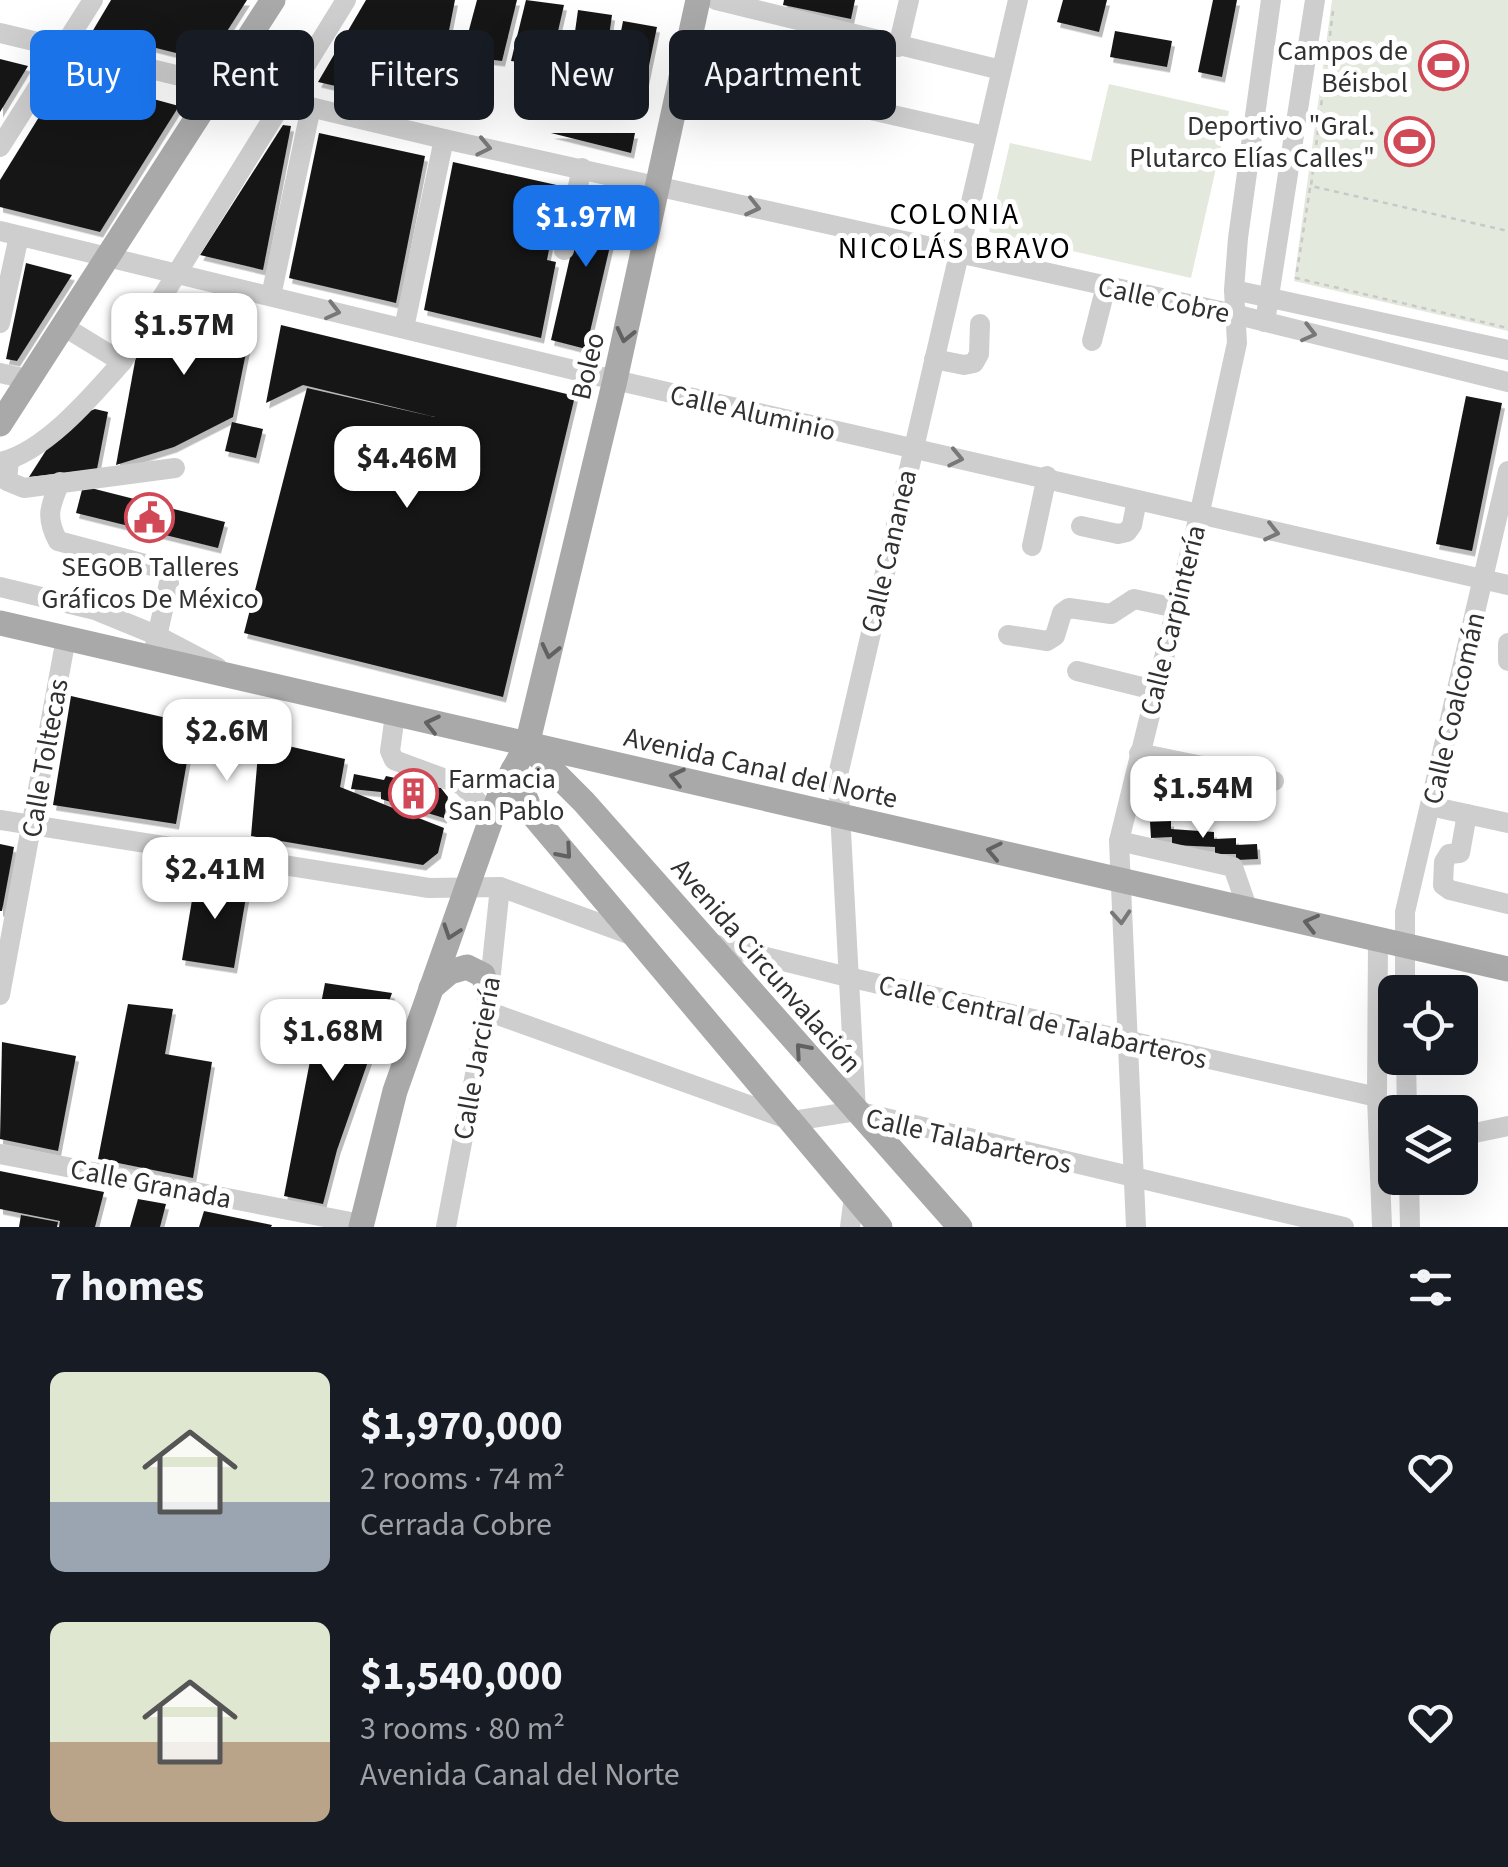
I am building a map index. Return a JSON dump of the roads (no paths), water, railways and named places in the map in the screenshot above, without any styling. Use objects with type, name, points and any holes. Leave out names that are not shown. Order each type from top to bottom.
[{"type":"main road","points":[[254,30],[273,0]]},
{"type":"main road","name":"Boleo","points":[[361,1226],[395,1091],[492,817],[527,745],[615,380],[698,0]]},
{"type":"main road","points":[[0,424],[196,120]]},
{"type":"main road","name":"Avenida Canal del Norte","points":[[0,623],[66,638],[154,647],[241,680],[1508,970]]},
{"type":"main road","name":"Avenida Circunvalación","points":[[527,745],[584,802],[960,1227]]},
{"type":"main road","points":[[514,770],[533,815],[880,1227]]},
{"type":"main road","points":[[431,988],[450,972],[467,966],[482,975],[488,1003]]},
{"type":"street","points":[[66,30],[74,0]]},
{"type":"street","points":[[74,30],[93,0]]},
{"type":"street","points":[[314,52],[346,0]]},
{"type":"street","points":[[716,0],[1001,70]]},
{"type":"street","points":[[898,47],[909,0]]},
{"type":"street","name":"Calle Cananea","points":[[856,1112],[838,775],[1018,0]]},
{"type":"street","name":"Calle Carpintería","points":[[1136,1227],[1120,840],[1237,343],[1234,290],[1238,238],[1270,0]]},
{"type":"street","points":[[1265,322],[1314,0]]},
{"type":"street","name":"Calle Cobre","points":[[0,32],[30,40]]},
{"type":"street","points":[[0,147],[30,99]]},
{"type":"street","name":"Calle Cobre","points":[[314,109],[1234,314],[1508,382]]},
{"type":"street","points":[[896,116],[985,136]]},
{"type":"street","points":[[175,468],[24,488],[11,484],[5,476],[4,461],[43,438],[86,403],[122,362],[272,120]]},
{"type":"street","points":[[271,296],[308,120]]},
{"type":"street","points":[[404,328],[444,138]]},
{"type":"street","points":[[564,250],[582,168]]},
{"type":"street","points":[[0,323],[9,234]]},
{"type":"street","name":"Calle Aluminio","points":[[9,234],[615,380],[1047,476],[1199,516],[1508,585]]},
{"type":"street","points":[[1092,341],[1106,286]]},
{"type":"street","name":"Calle Cobre","points":[[1234,290],[1508,350]]},
{"type":"street","points":[[934,359],[964,366],[974,363],[979,354],[980,324]]},
{"type":"street","points":[[63,326],[122,362]]},
{"type":"street","points":[[0,373],[27,379]]},
{"type":"street","name":"Calle Coalcomán","points":[[1406,975],[1406,912],[1508,471]]},
{"type":"street","points":[[1032,546],[1047,476]]},
{"type":"street","points":[[0,586],[95,610],[154,647],[168,574],[160,568],[58,541],[48,522],[60,482]]},
{"type":"street","points":[[1080,526],[1118,534],[1126,532],[1132,525],[1138,500]]},
{"type":"street","points":[[1008,635],[1052,639],[1062,613],[1070,608],[1111,614],[1134,599],[1176,608]]},
{"type":"street","name":"Calle Toltecas","points":[[0,995],[66,638]]},
{"type":"street","points":[[1508,643],[1508,661]]},
{"type":"street","points":[[1077,671],[1154,690]]},
{"type":"street","points":[[395,715],[390,751],[394,760],[462,786],[492,817]]},
{"type":"street","points":[[1140,753],[1274,781]]},
{"type":"street","points":[[1430,806],[1508,823]]},
{"type":"street","points":[[1467,814],[1460,853],[1449,854],[1444,862],[1443,885],[1508,904]]},
{"type":"street","points":[[0,820],[428,888],[500,888],[637,937]]},
{"type":"street","points":[[1120,840],[1233,867],[1246,907]]},
{"type":"street","name":"Calle Jarciería","points":[[446,1227],[488,1003],[500,888]]},
{"type":"street","points":[[1378,939],[1377,1097],[1382,1227]]},
{"type":"street","name":"Calle Central de Talabarteros","points":[[709,942],[848,978],[1377,1097]]},
{"type":"street","name":"Calle Talabarteros","points":[[488,1003],[792,1121],[856,1112],[1344,1227]]},
{"type":"street","points":[[1478,1132],[1508,1126]]},
{"type":"street","name":"Calle Granada","points":[[0,1154],[361,1226]]},
{"type":"street","points":[[1409,1195],[1410,1227]]},
{"type":"street","points":[[850,1227],[854,1196]]},
{"type":"place","name":"Campos de Béisbol","points":[[1443,66]]},
{"type":"place","name":"Deportivo \"Gral. Plutarco Elías Calles\"","points":[[1410,141]]},
{"type":"place","name":"SEGOB Talleres Gráficos De México","points":[[150,518]]},
{"type":"place","name":"Farmacia San Pablo","points":[[413,794]]},
{"type":"district","name":"COLONIA NICOLÁS BRAVO","points":[[955,231]]}]
